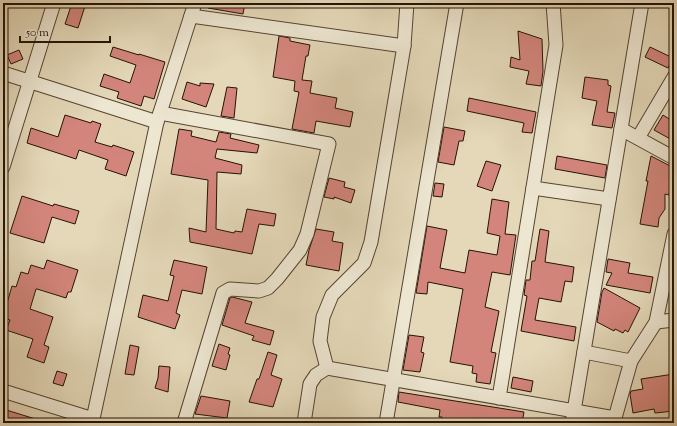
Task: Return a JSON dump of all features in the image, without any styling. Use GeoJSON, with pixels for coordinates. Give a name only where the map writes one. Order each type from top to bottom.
{"type":"FeatureCollection","features":[{"type":"Feature","properties":{"kind":"street"},"geometry":{"type":"LineString","coordinates":[[3,167],[54,3]]}},
{"type":"Feature","properties":{"kind":"street"},"geometry":{"type":"LineString","coordinates":[[3,391],[94,421],[159,118],[195,3]]}},
{"type":"Feature","properties":{"kind":"street"},"geometry":{"type":"LineString","coordinates":[[327,368],[320,341],[323,317],[332,295],[364,263],[371,242],[404,46],[407,3]]}},
{"type":"Feature","properties":{"kind":"street"},"geometry":{"type":"LineString","coordinates":[[386,423],[457,3]]}},
{"type":"Feature","properties":{"kind":"street"},"geometry":{"type":"LineString","coordinates":[[499,398],[556,44],[554,3]]}},
{"type":"Feature","properties":{"kind":"street"},"geometry":{"type":"LineString","coordinates":[[573,417],[642,3]]}},
{"type":"Feature","properties":{"kind":"street"},"geometry":{"type":"LineString","coordinates":[[191,16],[404,46]]}},
{"type":"Feature","properties":{"kind":"street"},"geometry":{"type":"LineString","coordinates":[[3,73],[159,118],[329,144],[307,234],[300,250],[268,288],[259,291],[230,289],[223,293],[184,423]]}},
{"type":"Feature","properties":{"kind":"street"},"geometry":{"type":"LineString","coordinates":[[638,138],[674,77]]}},
{"type":"Feature","properties":{"kind":"street"},"geometry":{"type":"LineString","coordinates":[[621,129],[674,158]]}},
{"type":"Feature","properties":{"kind":"street"},"geometry":{"type":"LineString","coordinates":[[533,188],[609,199]]}},
{"type":"Feature","properties":{"kind":"street"},"geometry":{"type":"LineString","coordinates":[[304,423],[310,384],[316,375],[327,368],[499,398],[573,417],[615,420],[632,362],[656,322],[674,234]]}},
{"type":"Feature","properties":{"kind":"street"},"geometry":{"type":"LineString","coordinates":[[656,322],[674,320]]}},
{"type":"Feature","properties":{"kind":"street"},"geometry":{"type":"LineString","coordinates":[[584,352],[632,362]]}},
{"type":"Feature","properties":{"kind":"building"},"geometry":{"type":"Polygon","coordinates":[[[72,3],[86,3],[78,28],[65,24],[72,3]]]}},
{"type":"Feature","properties":{"kind":"building"},"geometry":{"type":"Polygon","coordinates":[[[208,3],[245,3],[243,14],[208,8],[208,3]]]}},
{"type":"Feature","properties":{"kind":"building"},"geometry":{"type":"Polygon","coordinates":[[[518,31],[542,39],[543,71],[541,86],[526,84],[529,71],[510,67],[511,57],[520,60],[518,31]]]}},
{"type":"Feature","properties":{"kind":"building"},"geometry":{"type":"Polygon","coordinates":[[[279,36],[290,38],[290,41],[310,45],[308,56],[306,56],[302,80],[312,81],[310,93],[337,98],[335,108],[353,112],[350,127],[316,121],[314,133],[292,129],[299,92],[294,91],[295,81],[273,77],[279,36]]]}},
{"type":"Feature","properties":{"kind":"building"},"geometry":{"type":"Polygon","coordinates":[[[113,47],[165,62],[154,99],[144,96],[141,106],[117,98],[119,92],[100,86],[104,74],[130,83],[136,65],[110,56],[113,47]]]}},
{"type":"Feature","properties":{"kind":"building"},"geometry":{"type":"Polygon","coordinates":[[[650,47],[673,58],[668,68],[645,57],[650,47]]]}},
{"type":"Feature","properties":{"kind":"building"},"geometry":{"type":"Polygon","coordinates":[[[19,50],[23,59],[11,64],[7,55],[19,50]]]}},
{"type":"Feature","properties":{"kind":"building"},"geometry":{"type":"Polygon","coordinates":[[[585,77],[608,80],[608,85],[611,86],[607,112],[615,113],[612,128],[592,125],[597,101],[582,98],[585,77]]]}},
{"type":"Feature","properties":{"kind":"building"},"geometry":{"type":"Polygon","coordinates":[[[187,82],[200,86],[200,83],[214,84],[206,107],[182,99],[187,82]]]}},
{"type":"Feature","properties":{"kind":"building"},"geometry":{"type":"Polygon","coordinates":[[[227,87],[237,88],[234,118],[221,116],[227,87]]]}},
{"type":"Feature","properties":{"kind":"building"},"geometry":{"type":"Polygon","coordinates":[[[469,98],[536,112],[532,133],[522,132],[524,123],[467,111],[469,98]]]}},
{"type":"Feature","properties":{"kind":"building"},"geometry":{"type":"Polygon","coordinates":[[[65,115],[91,123],[92,121],[101,124],[95,142],[112,147],[113,145],[134,152],[126,176],[105,169],[108,160],[79,150],[76,159],[27,143],[31,128],[58,137],[65,115]]]}},
{"type":"Feature","properties":{"kind":"building"},"geometry":{"type":"Polygon","coordinates":[[[663,115],[674,122],[674,141],[654,130],[663,115]]]}},
{"type":"Feature","properties":{"kind":"building"},"geometry":{"type":"Polygon","coordinates":[[[444,127],[465,131],[463,141],[459,141],[454,165],[438,162],[444,127]]]}},
{"type":"Feature","properties":{"kind":"building"},"geometry":{"type":"Polygon","coordinates":[[[179,129],[192,131],[191,136],[216,142],[219,132],[231,134],[230,138],[259,145],[257,153],[217,149],[215,158],[242,165],[241,174],[217,172],[216,229],[234,233],[235,231],[242,232],[247,209],[276,214],[274,226],[259,224],[252,254],[190,242],[189,228],[206,232],[208,180],[171,174],[179,129]]]}},
{"type":"Feature","properties":{"kind":"building"},"geometry":{"type":"Polygon","coordinates":[[[557,156],[607,165],[605,178],[555,169],[557,156]]]}},
{"type":"Feature","properties":{"kind":"building"},"geometry":{"type":"Polygon","coordinates":[[[651,156],[674,168],[674,176],[672,175],[669,195],[665,194],[665,209],[659,218],[658,227],[640,224],[651,156]]]}},
{"type":"Feature","properties":{"kind":"building"},"geometry":{"type":"Polygon","coordinates":[[[486,161],[501,165],[492,191],[477,186],[486,161]]]}},
{"type":"Feature","properties":{"kind":"building"},"geometry":{"type":"Polygon","coordinates":[[[329,178],[345,182],[344,187],[355,190],[351,203],[334,197],[334,199],[324,197],[329,178]]]}},
{"type":"Feature","properties":{"kind":"building"},"geometry":{"type":"Polygon","coordinates":[[[435,183],[444,184],[442,197],[433,196],[435,183]]]}},
{"type":"Feature","properties":{"kind":"building"},"geometry":{"type":"Polygon","coordinates":[[[22,196],[53,206],[54,204],[79,211],[75,224],[52,217],[44,243],[10,233],[22,196]]]}},
{"type":"Feature","properties":{"kind":"building"},"geometry":{"type":"Polygon","coordinates":[[[492,199],[509,202],[505,234],[516,235],[510,275],[492,272],[485,307],[499,311],[491,352],[496,353],[490,384],[476,382],[477,374],[472,373],[473,366],[450,362],[463,289],[428,282],[427,294],[416,293],[427,226],[447,230],[440,268],[465,273],[469,250],[497,255],[500,236],[487,233],[492,199]]]}},
{"type":"Feature","properties":{"kind":"building"},"geometry":{"type":"Polygon","coordinates":[[[316,229],[334,232],[332,241],[343,243],[339,271],[306,265],[316,229]]]}},
{"type":"Feature","properties":{"kind":"building"},"geometry":{"type":"Polygon","coordinates":[[[540,229],[549,231],[545,262],[574,267],[572,282],[565,281],[561,302],[539,298],[535,320],[576,327],[574,341],[521,331],[527,296],[524,295],[526,280],[530,280],[532,261],[535,261],[540,229]]]}},
{"type":"Feature","properties":{"kind":"building"},"geometry":{"type":"Polygon","coordinates":[[[608,259],[630,263],[628,273],[653,277],[650,293],[606,285],[612,273],[606,272],[608,259]]]}},
{"type":"Feature","properties":{"kind":"building"},"geometry":{"type":"Polygon","coordinates":[[[47,260],[78,270],[71,292],[68,292],[66,298],[36,289],[30,309],[53,317],[44,345],[49,347],[44,363],[27,357],[33,339],[6,330],[10,320],[3,318],[3,302],[7,303],[12,286],[16,287],[21,272],[28,274],[31,265],[44,269],[47,260]]]}},
{"type":"Feature","properties":{"kind":"building"},"geometry":{"type":"Polygon","coordinates":[[[174,260],[207,267],[202,294],[182,290],[176,313],[180,315],[175,329],[138,317],[143,295],[168,301],[174,276],[170,275],[174,260]]]}},
{"type":"Feature","properties":{"kind":"building"},"geometry":{"type":"Polygon","coordinates":[[[604,288],[640,308],[628,332],[625,330],[623,333],[615,329],[614,331],[597,322],[604,288]]]}},
{"type":"Feature","properties":{"kind":"building"},"geometry":{"type":"Polygon","coordinates":[[[232,297],[252,302],[245,323],[274,331],[270,345],[252,340],[254,336],[222,325],[230,298],[232,297]]]}},
{"type":"Feature","properties":{"kind":"building"},"geometry":{"type":"Polygon","coordinates":[[[409,335],[424,337],[421,352],[424,353],[420,372],[403,370],[409,335]]]}},
{"type":"Feature","properties":{"kind":"building"},"geometry":{"type":"Polygon","coordinates":[[[219,344],[230,348],[228,354],[230,355],[226,370],[212,366],[219,344]]]}},
{"type":"Feature","properties":{"kind":"building"},"geometry":{"type":"Polygon","coordinates":[[[130,345],[139,347],[134,375],[125,374],[130,345]]]}},
{"type":"Feature","properties":{"kind":"building"},"geometry":{"type":"Polygon","coordinates":[[[268,352],[277,355],[271,375],[282,379],[273,407],[249,402],[268,352]]]}},
{"type":"Feature","properties":{"kind":"building"},"geometry":{"type":"Polygon","coordinates":[[[159,366],[170,367],[168,392],[155,388],[159,366]]]}},
{"type":"Feature","properties":{"kind":"building"},"geometry":{"type":"Polygon","coordinates":[[[57,371],[67,374],[63,386],[53,383],[57,371]]]}},
{"type":"Feature","properties":{"kind":"building"},"geometry":{"type":"Polygon","coordinates":[[[674,374],[674,411],[655,413],[654,409],[633,413],[630,394],[631,391],[643,389],[641,379],[674,374]]]}},
{"type":"Feature","properties":{"kind":"building"},"geometry":{"type":"Polygon","coordinates":[[[513,377],[533,381],[531,392],[511,388],[513,377]]]}},
{"type":"Feature","properties":{"kind":"building"},"geometry":{"type":"Polygon","coordinates":[[[399,392],[524,412],[522,423],[492,419],[491,423],[441,423],[442,417],[439,417],[440,410],[398,402],[399,392]]]}},
{"type":"Feature","properties":{"kind":"building"},"geometry":{"type":"Polygon","coordinates":[[[201,396],[230,401],[227,418],[195,414],[201,396]]]}},
{"type":"Feature","properties":{"kind":"building"},"geometry":{"type":"Polygon","coordinates":[[[3,409],[42,421],[42,423],[3,423],[3,409]]]}}]}
